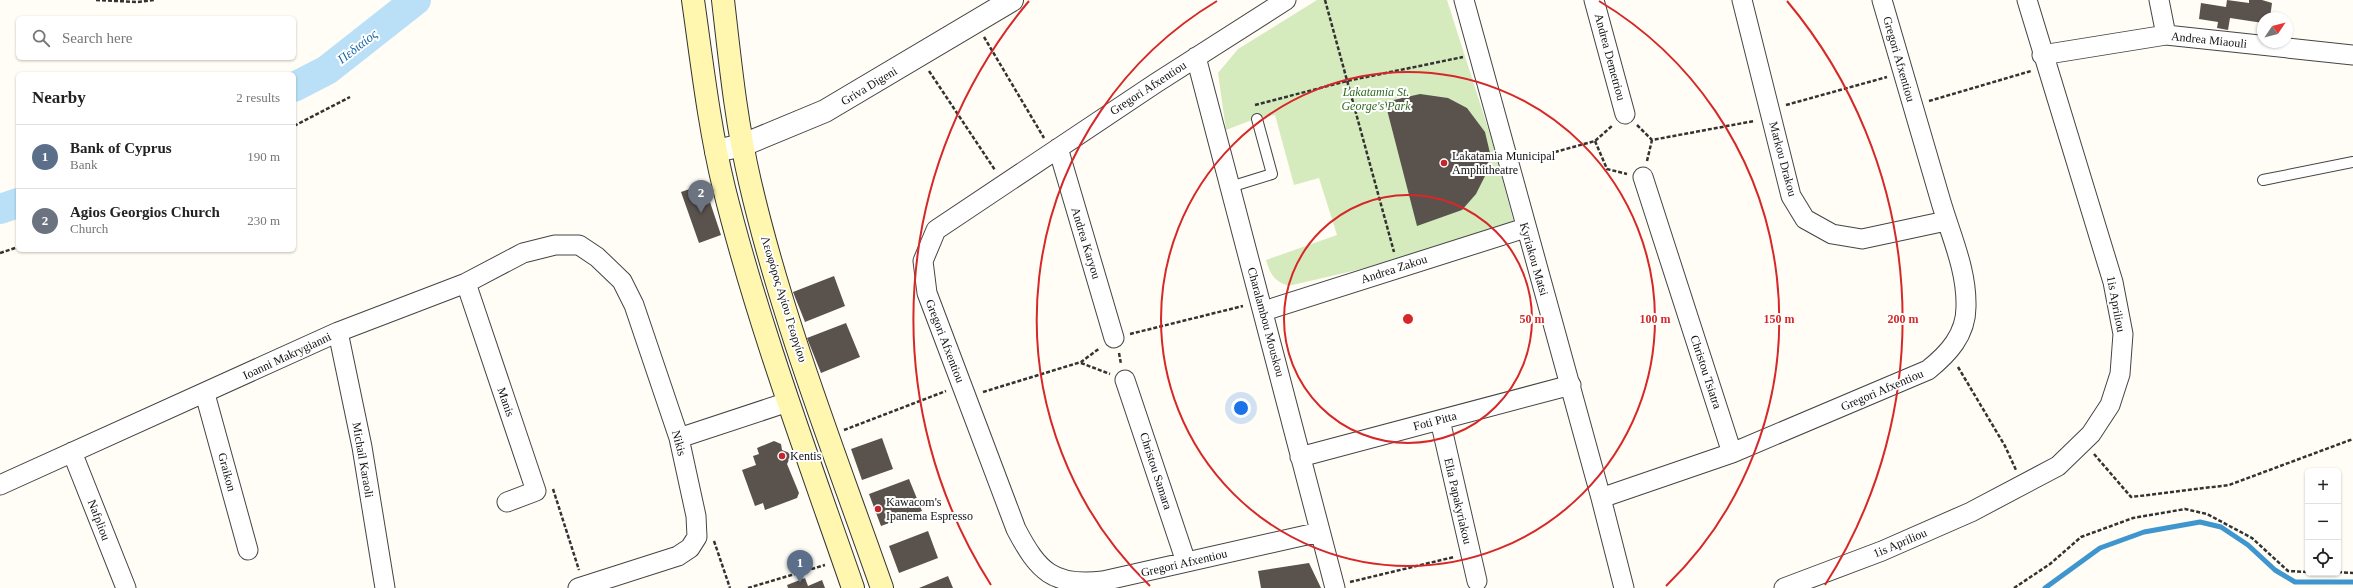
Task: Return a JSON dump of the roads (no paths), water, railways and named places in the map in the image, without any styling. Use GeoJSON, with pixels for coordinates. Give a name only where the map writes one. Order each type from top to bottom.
{"type":"FeatureCollection","features":[{"type":"Feature","properties":{"kind":"main road"},"geometry":{"type":"LineString","coordinates":[[693,0],[716,151],[746,271],[788,402],[853,588]]}},
{"type":"Feature","properties":{"kind":"main road","name":"Λεωφόρος Αγίου Γεωργίου"},"geometry":{"type":"LineString","coordinates":[[723,0],[733,96],[750,181],[785,307],[882,588]]}},
{"type":"Feature","properties":{"kind":"street","name":"Griva Digeni"},"geometry":{"type":"LineString","coordinates":[[716,151],[743,145],[825,111],[1012,0]]}},
{"type":"Feature","properties":{"kind":"street","name":"Gregori Afxentiou"},"geometry":{"type":"LineString","coordinates":[[1286,0],[1196,57],[936,230],[923,261],[927,294],[1016,529],[1028,551],[1042,568],[1057,578],[1082,583],[1186,562],[1320,532]]}},
{"type":"Feature","properties":{"kind":"street","name":"Kyriakou Matsi"},"geometry":{"type":"LineString","coordinates":[[1464,0],[1525,228],[1602,498],[1624,588]]}},
{"type":"Feature","properties":{"kind":"street","name":"Andrea Demetriou"},"geometry":{"type":"LineString","coordinates":[[1594,0],[1625,114]]}},
{"type":"Feature","properties":{"kind":"street","name":"Markou Drakou"},"geometry":{"type":"LineString","coordinates":[[1742,0],[1791,196],[1805,219],[1832,234],[1862,239],[1946,221]]}},
{"type":"Feature","properties":{"kind":"street","name":"Gregori Afxentiou"},"geometry":{"type":"LineString","coordinates":[[1602,498],[1732,453],[1928,370],[1949,353],[1960,334],[1966,308],[1962,266],[1946,221],[1882,0]]}},
{"type":"Feature","properties":{"kind":"street","name":"1is Apriliou"},"geometry":{"type":"LineString","coordinates":[[1784,588],[1971,512],[2058,466],[2091,434],[2110,405],[2120,374],[2123,334],[2113,282],[2044,61],[2027,0]]}},
{"type":"Feature","properties":{"kind":"street"},"geometry":{"type":"LineString","coordinates":[[2159,0],[2166,35]]}},
{"type":"Feature","properties":{"kind":"street","name":"Andrea Miaouli"},"geometry":{"type":"LineString","coordinates":[[2044,61],[2166,35],[2353,55]]}},
{"type":"Feature","properties":{"kind":"street","name":"Charalambou Mouskou"},"geometry":{"type":"LineString","coordinates":[[1196,57],[1335,587]]}},
{"type":"Feature","properties":{"kind":"street","name":"Andrea Karyou"},"geometry":{"type":"LineString","coordinates":[[1055,150],[1114,338]]}},
{"type":"Feature","properties":{"kind":"street","name":"Christou Tsiatra"},"geometry":{"type":"LineString","coordinates":[[1643,177],[1732,453]]}},
{"type":"Feature","properties":{"kind":"street","name":"Andrea Zakou"},"geometry":{"type":"LineString","coordinates":[[1262,306],[1398,268],[1525,228]]}},
{"type":"Feature","properties":{"kind":"street","name":"Ioanni Makrygianni"},"geometry":{"type":"LineString","coordinates":[[0,485],[205,394],[338,332],[466,283],[523,253],[556,245],[579,245]]}},
{"type":"Feature","properties":{"kind":"street","name":"Nikis"},"geometry":{"type":"LineString","coordinates":[[579,245],[597,257],[622,282],[634,305],[679,438],[696,516],[697,538],[690,548],[678,556],[581,587]]}},
{"type":"Feature","properties":{"kind":"street","name":"Manis"},"geometry":{"type":"LineString","coordinates":[[466,283],[536,491],[507,502]]}},
{"type":"Feature","properties":{"kind":"street","name":"Michail Karaoli"},"geometry":{"type":"LineString","coordinates":[[338,332],[362,447],[385,588]]}},
{"type":"Feature","properties":{"kind":"street","name":"Christou Samara"},"geometry":{"type":"LineString","coordinates":[[1125,380],[1186,562]]}},
{"type":"Feature","properties":{"kind":"street","name":"Foti Pitta"},"geometry":{"type":"LineString","coordinates":[[1300,457],[1571,385]]}},
{"type":"Feature","properties":{"kind":"street","name":"Graikon"},"geometry":{"type":"LineString","coordinates":[[205,394],[248,550]]}},
{"type":"Feature","properties":{"kind":"street"},"geometry":{"type":"LineString","coordinates":[[679,438],[788,402]]}},
{"type":"Feature","properties":{"kind":"street","name":"Elia Papakyriakou"},"geometry":{"type":"LineString","coordinates":[[1440,420],[1477,581]]}},
{"type":"Feature","properties":{"kind":"street","name":"Nafpliou"},"geometry":{"type":"LineString","coordinates":[[72,452],[126,588]]}},
{"type":"Feature","properties":{"kind":"lane"},"geometry":{"type":"LineString","coordinates":[[1230,187],[1272,174],[1257,119]]}},
{"type":"Feature","properties":{"kind":"lane"},"geometry":{"type":"LineString","coordinates":[[2263,180],[2353,162]]}},
{"type":"Feature","properties":{"kind":"waterway","name":"Πεδιαίος"},"geometry":{"type":"LineString","coordinates":[[296,86],[327,70],[416,0]]}},
{"type":"Feature","properties":{"kind":"waterway","name":"Πεδιαίος"},"geometry":{"type":"LineString","coordinates":[[0,209],[16,204]]}},
{"type":"Feature","properties":{"kind":"waterway"},"geometry":{"type":"LineString","coordinates":[[2045,588],[2100,548],[2144,532],[2200,522],[2221,527],[2248,545],[2275,570],[2295,582],[2353,582]]}},
{"type":"Feature","properties":{"kind":"place","name":"Lakatamia Municipal Amphitheatre"},"geometry":{"type":"Point","coordinates":[1444,163]}},
{"type":"Feature","properties":{"kind":"place","name":"Agios Georgios Church"},"geometry":{"type":"Point","coordinates":[701,213]}},
{"type":"Feature","properties":{"kind":"place","name":"Kentis"},"geometry":{"type":"Point","coordinates":[782,456]}},
{"type":"Feature","properties":{"kind":"place","name":"Kawacom's Ipanema Espresso"},"geometry":{"type":"Point","coordinates":[878,509]}},
{"type":"Feature","properties":{"kind":"place","name":"Bank of Cyprus"},"geometry":{"type":"Point","coordinates":[800,583]}},
{"type":"Feature","properties":{"kind":"park label","name":"Lakatamia St. George's Park"},"geometry":{"type":"Point","coordinates":[1376,99]}}]}
